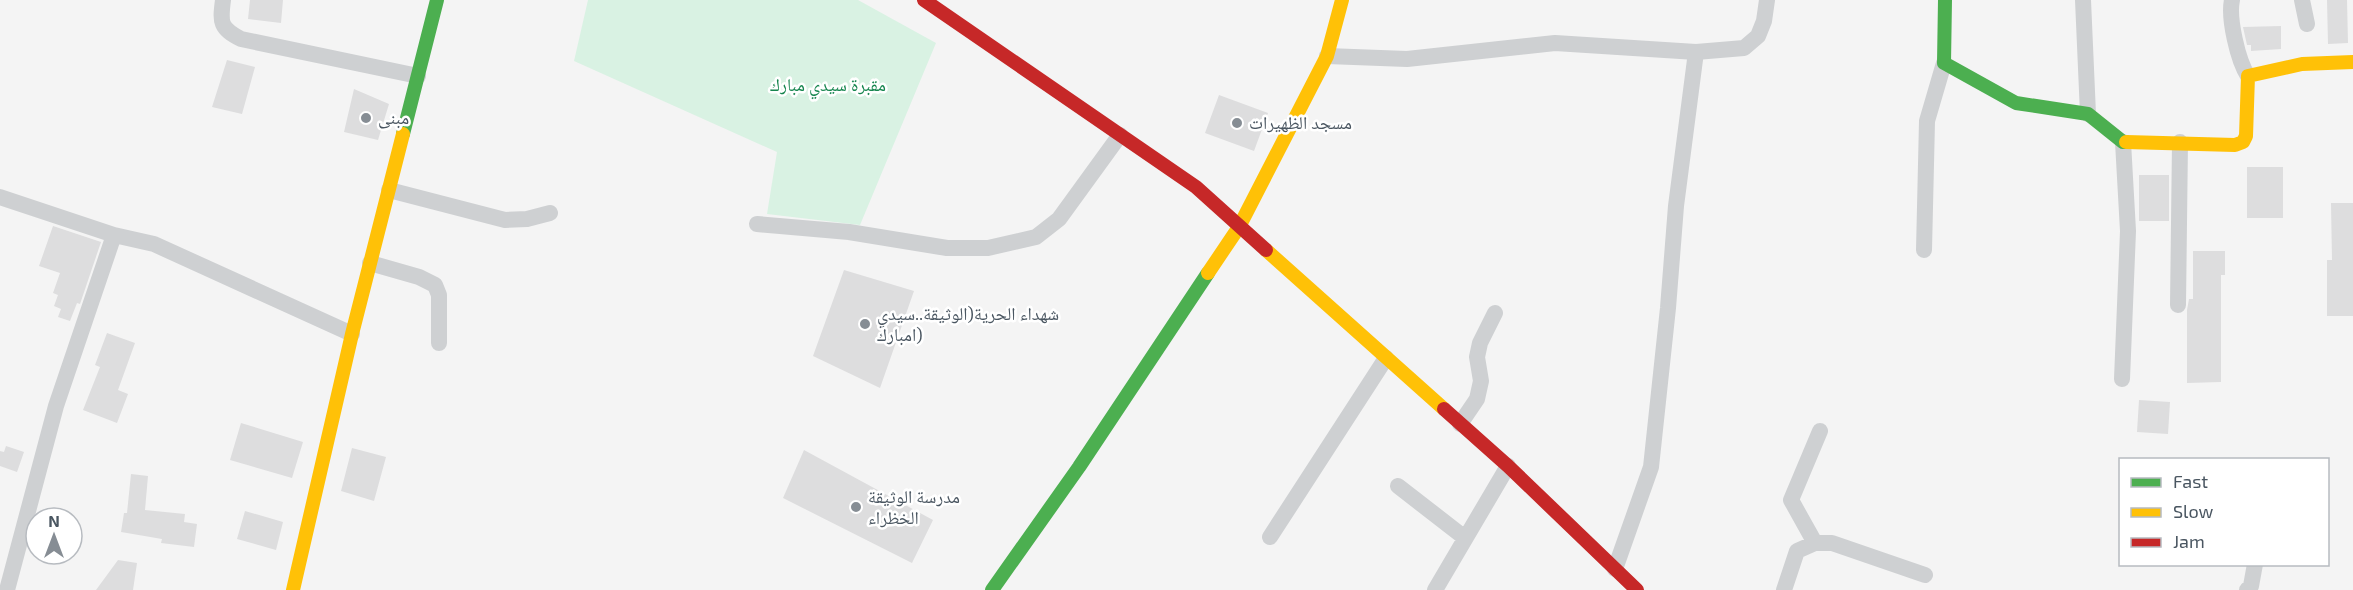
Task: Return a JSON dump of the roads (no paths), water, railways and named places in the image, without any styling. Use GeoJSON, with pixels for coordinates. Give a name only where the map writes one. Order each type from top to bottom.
{"type":"FeatureCollection","features":[{"type":"Feature","properties":{"kind":"street"},"geometry":{"type":"LineString","coordinates":[[223,0],[222,22],[227,32],[241,39],[418,76]]}},
{"type":"Feature","properties":{"kind":"street"},"geometry":{"type":"LineString","coordinates":[[294,590],[352,334],[437,0]]}},
{"type":"Feature","properties":{"kind":"street"},"geometry":{"type":"LineString","coordinates":[[925,0],[1196,187],[1508,466],[1637,590]]}},
{"type":"Feature","properties":{"kind":"street"},"geometry":{"type":"LineString","coordinates":[[992,590],[1079,467],[1239,227],[1327,56],[1342,0]]}},
{"type":"Feature","properties":{"kind":"street"},"geometry":{"type":"LineString","coordinates":[[1327,56],[1407,59],[1555,43],[1696,52],[1744,48],[1758,36],[1764,21],[1767,0]]}},
{"type":"Feature","properties":{"kind":"street"},"geometry":{"type":"LineString","coordinates":[[1924,250],[1927,121],[1944,63],[1945,0]]}},
{"type":"Feature","properties":{"kind":"street"},"geometry":{"type":"LineString","coordinates":[[2083,0],[2088,114]]}},
{"type":"Feature","properties":{"kind":"street"},"geometry":{"type":"LineString","coordinates":[[1944,63],[2016,103],[2088,114],[2123,142],[2180,142],[2235,146],[2243,142],[2246,136],[2248,76],[2243,68],[2236,43],[2232,0]]}},
{"type":"Feature","properties":{"kind":"street"},"geometry":{"type":"LineString","coordinates":[[2302,0],[2307,24]]}},
{"type":"Feature","properties":{"kind":"street"},"geometry":{"type":"LineString","coordinates":[[1615,569],[1651,467],[1676,206],[1696,52]]}},
{"type":"Feature","properties":{"kind":"street"},"geometry":{"type":"LineString","coordinates":[[2248,76],[2302,64],[2353,62]]}},
{"type":"Feature","properties":{"kind":"street"},"geometry":{"type":"LineString","coordinates":[[757,224],[849,232],[948,248],[988,248],[1036,237],[1059,219],[1120,135]]}},
{"type":"Feature","properties":{"kind":"street"},"geometry":{"type":"LineString","coordinates":[[2122,379],[2128,231],[2123,142]]}},
{"type":"Feature","properties":{"kind":"street"},"geometry":{"type":"LineString","coordinates":[[2178,305],[2180,142]]}},
{"type":"Feature","properties":{"kind":"street"},"geometry":{"type":"LineString","coordinates":[[389,190],[505,220],[527,219],[550,213]]}},
{"type":"Feature","properties":{"kind":"street"},"geometry":{"type":"LineString","coordinates":[[0,197],[114,235],[154,244],[352,334]]}},
{"type":"Feature","properties":{"kind":"street"},"geometry":{"type":"LineString","coordinates":[[6,590],[56,406],[114,235]]}},
{"type":"Feature","properties":{"kind":"street"},"geometry":{"type":"LineString","coordinates":[[370,262],[419,277],[435,285],[439,295],[439,343]]}},
{"type":"Feature","properties":{"kind":"street"},"geometry":{"type":"LineString","coordinates":[[1460,424],[1477,399],[1481,381],[1477,357],[1480,343],[1496,314]]}},
{"type":"Feature","properties":{"kind":"street"},"geometry":{"type":"LineString","coordinates":[[1270,537],[1386,357]]}},
{"type":"Feature","properties":{"kind":"street"},"geometry":{"type":"LineString","coordinates":[[1815,543],[1791,500],[1820,431]]}},
{"type":"Feature","properties":{"kind":"street"},"geometry":{"type":"LineString","coordinates":[[1435,590],[1508,466]]}},
{"type":"Feature","properties":{"kind":"street"},"geometry":{"type":"LineString","coordinates":[[1398,486],[1465,538]]}},
{"type":"Feature","properties":{"kind":"street"},"geometry":{"type":"LineString","coordinates":[[1784,590],[1797,551],[1815,543],[1832,543],[1925,575]]}},
{"type":"Feature","properties":{"kind":"street"},"geometry":{"type":"LineString","coordinates":[[2247,590],[2251,586],[2255,566]]}},
{"type":"Feature","properties":{"kind":"place","name":"مبنى"},"geometry":{"type":"Point","coordinates":[366,118]}},
{"type":"Feature","properties":{"kind":"place","name":"مسجد الظهيرات"},"geometry":{"type":"Point","coordinates":[1237,123]}},
{"type":"Feature","properties":{"kind":"place","name":"شهداء الحرية(الوثيقة..سيدي امبارك)"},"geometry":{"type":"Point","coordinates":[865,324]}},
{"type":"Feature","properties":{"kind":"place","name":"مدرسة الوثيقة الخظراء"},"geometry":{"type":"Point","coordinates":[856,507]}},
{"type":"Feature","properties":{"kind":"park label","name":"مقبرة سيدي مبارك"},"geometry":{"type":"Point","coordinates":[828,85]}}]}
